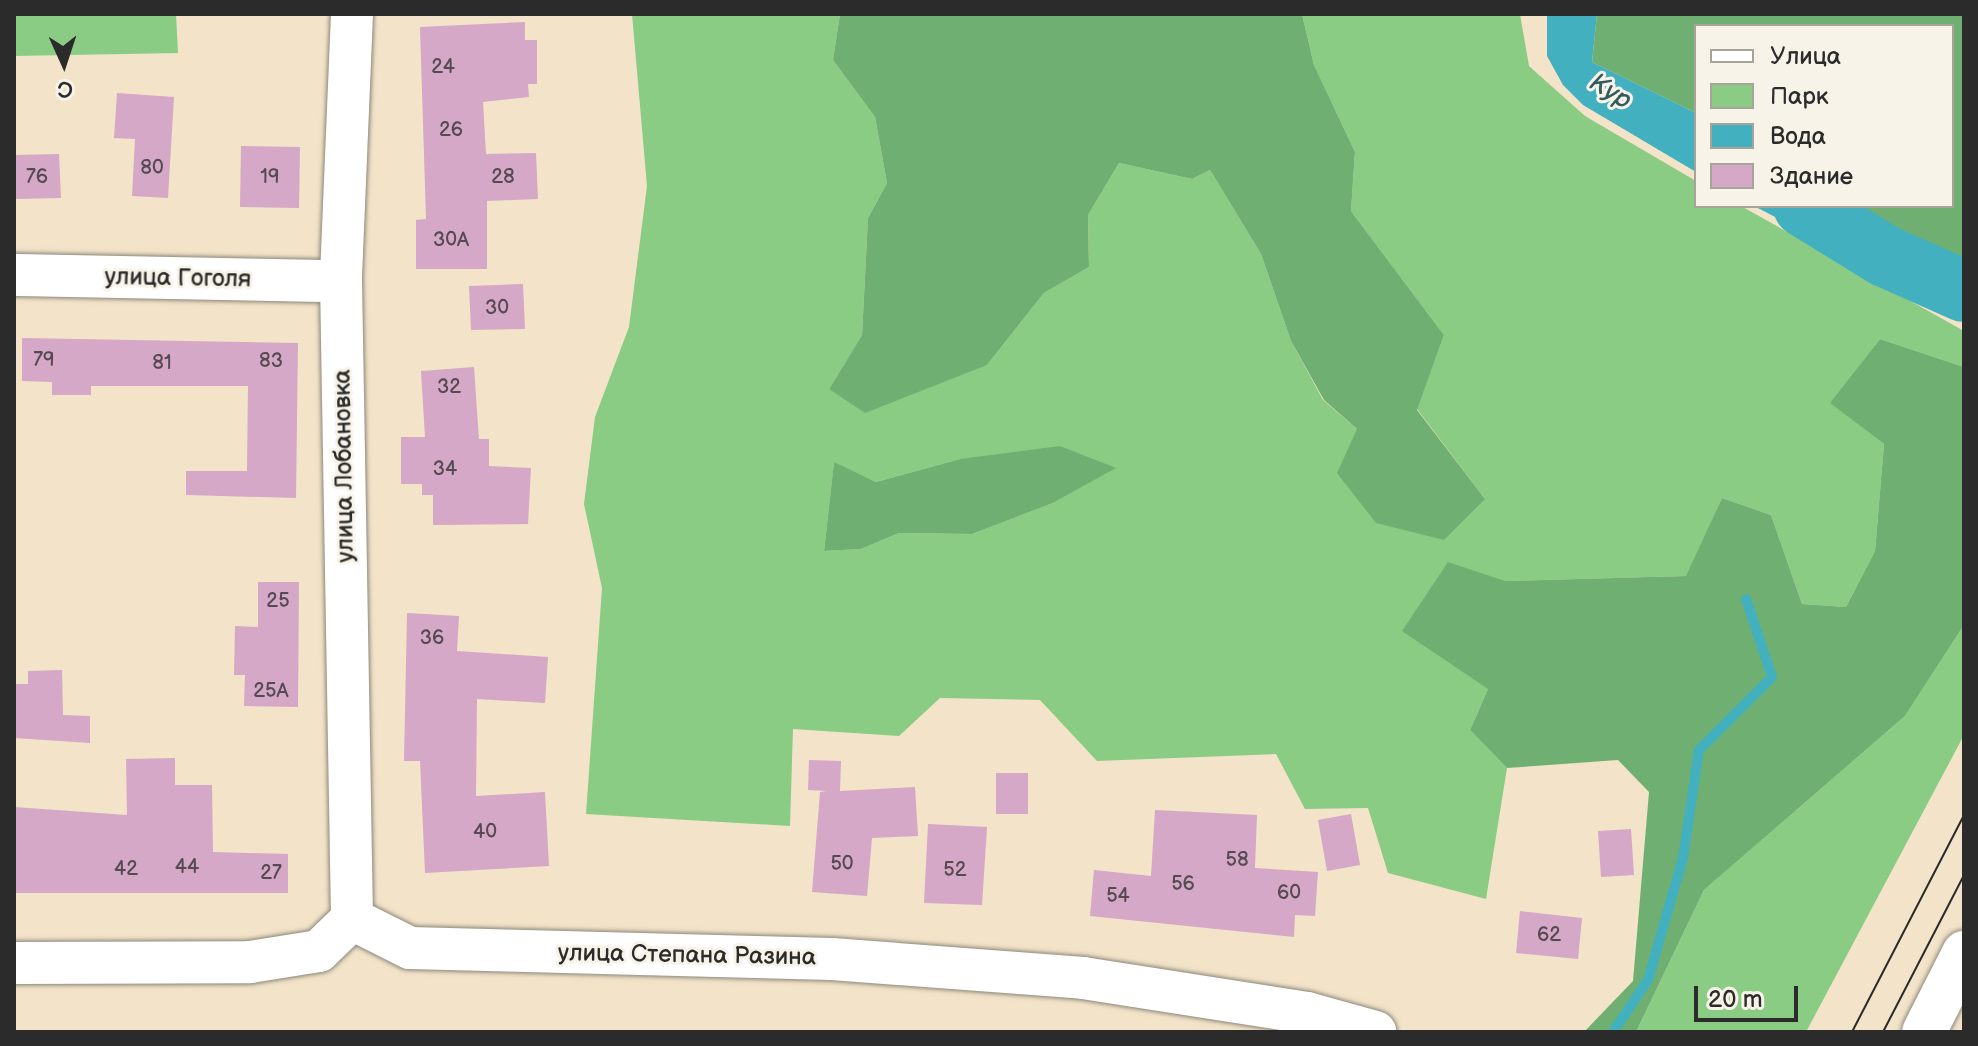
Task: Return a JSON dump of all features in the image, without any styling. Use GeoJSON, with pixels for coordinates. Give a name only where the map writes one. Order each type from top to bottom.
{"type":"FeatureCollection","features":[{"type":"Feature","properties":{"kind":"main road"},"geometry":{"type":"LineString","coordinates":[[1924,1032],[1964,953]]}},
{"type":"Feature","properties":{"kind":"street","name":"улица Лобановка"},"geometry":{"type":"LineString","coordinates":[[352,14],[341,281],[352,919]]}},
{"type":"Feature","properties":{"kind":"street","name":"улица Гоголя"},"geometry":{"type":"LineString","coordinates":[[14,275],[341,281]]}},
{"type":"Feature","properties":{"kind":"street"},"geometry":{"type":"LineString","coordinates":[[14,963],[250,962],[319,951],[352,919]]}},
{"type":"Feature","properties":{"kind":"street","name":"улица Степана Разина"},"geometry":{"type":"LineString","coordinates":[[352,919],[410,948],[832,959],[1083,978],[1307,1013],[1375,1032]]}},
{"type":"Feature","properties":{"kind":"green space"},"geometry":{"type":"Polygon","coordinates":[[[14,14],[176,14],[178,53],[14,56],[14,14]]]}},
{"type":"Feature","properties":{"kind":"green space"},"geometry":{"type":"Polygon","coordinates":[[[632,14],[840,14],[833,60],[875,117],[887,183],[868,218],[862,335],[829,389],[987,365],[1044,293],[1089,267],[1088,215],[1119,163],[1192,179],[1210,170],[1261,254],[1291,341],[1323,400],[1357,429],[1485,499],[1417,409],[1444,335],[1351,211],[1355,152],[1314,65],[1302,14],[1520,14],[1529,66],[1585,116],[1694,180],[1694,208],[1745,208],[1964,331],[1964,367],[1880,339],[1831,403],[1884,444],[1875,551],[1846,607],[1802,604],[1771,515],[1722,498],[1687,576],[1505,581],[1488,689],[1470,730],[1507,768],[1486,899],[1388,873],[1368,808],[1305,809],[1276,754],[1097,761],[1040,700],[940,698],[899,736],[793,729],[790,826],[586,814],[602,588],[584,504],[595,417],[629,327],[647,186],[632,14]],[[960,459],[876,482],[834,463],[824,551],[861,549],[899,533],[972,534],[1053,503],[1115,468],[960,459]]]}},
{"type":"Feature","properties":{"kind":"green space"},"geometry":{"type":"Polygon","coordinates":[[[840,14],[1302,14],[1314,65],[1355,152],[1351,211],[1444,335],[1417,410],[1485,499],[1444,540],[1376,523],[1337,473],[1357,429],[1324,400],[1291,341],[1261,254],[1210,170],[1192,179],[1119,163],[1088,215],[1089,267],[1044,293],[987,365],[865,413],[829,389],[862,335],[868,218],[887,183],[875,117],[833,60],[840,14]]]}},
{"type":"Feature","properties":{"kind":"green space"},"geometry":{"type":"Polygon","coordinates":[[[1597,14],[1964,14],[1964,266],[1859,208],[1954,208],[1954,24],[1694,24],[1694,112],[1592,62],[1597,14]]]}},
{"type":"Feature","properties":{"kind":"green space"},"geometry":{"type":"Polygon","coordinates":[[[1880,339],[1964,367],[1964,625],[1905,716],[1704,890],[1636,1032],[1584,1032],[1633,981],[1649,792],[1618,760],[1507,768],[1470,730],[1488,689],[1402,631],[1448,562],[1505,581],[1686,576],[1722,498],[1771,515],[1802,604],[1846,607],[1875,551],[1884,444],[1830,403],[1880,339]]]}},
{"type":"Feature","properties":{"kind":"green space"},"geometry":{"type":"Polygon","coordinates":[[[1060,446],[1116,468],[1053,503],[972,534],[899,533],[861,549],[824,551],[834,462],[876,482],[960,459],[1060,446]]]}},
{"type":"Feature","properties":{"kind":"green space"},"geometry":{"type":"Polygon","coordinates":[[[1964,625],[1964,735],[1806,1032],[1636,1032],[1704,890],[1905,716],[1964,625]]]}},
{"type":"Feature","properties":{"kind":"water"},"geometry":{"type":"Polygon","coordinates":[[[1547,14],[1597,14],[1592,62],[1694,112],[1694,171],[1583,105],[1563,85],[1547,56],[1547,14]]]}},
{"type":"Feature","properties":{"kind":"water"},"geometry":{"type":"Polygon","coordinates":[[[1758,208],[1859,208],[1964,267],[1936,300],[1758,208]]]}},
{"type":"Feature","properties":{"kind":"building"},"geometry":{"type":"Polygon","coordinates":[[[525,22],[525,40],[537,40],[537,84],[528,84],[529,97],[483,102],[486,154],[536,153],[538,199],[487,201],[487,269],[416,269],[416,220],[426,219],[420,27],[525,22]]]}},
{"type":"Feature","properties":{"kind":"building"},"geometry":{"type":"Polygon","coordinates":[[[117,93],[174,97],[168,198],[132,196],[135,139],[114,138],[117,93]]]}},
{"type":"Feature","properties":{"kind":"building"},"geometry":{"type":"Polygon","coordinates":[[[241,146],[300,147],[299,208],[240,207],[241,146]]]}},
{"type":"Feature","properties":{"kind":"building"},"geometry":{"type":"Polygon","coordinates":[[[59,154],[61,198],[14,199],[14,155],[59,154]]]}},
{"type":"Feature","properties":{"kind":"building"},"geometry":{"type":"Polygon","coordinates":[[[523,284],[525,329],[471,330],[469,286],[523,284]]]}},
{"type":"Feature","properties":{"kind":"building"},"geometry":{"type":"Polygon","coordinates":[[[22,338],[298,343],[296,498],[186,495],[186,471],[247,471],[248,386],[91,386],[91,395],[52,395],[52,382],[22,381],[22,338]]]}},
{"type":"Feature","properties":{"kind":"building"},"geometry":{"type":"Polygon","coordinates":[[[474,367],[479,439],[489,439],[489,466],[531,468],[528,524],[433,525],[433,495],[422,495],[422,484],[401,484],[401,437],[425,437],[421,371],[474,367]]]}},
{"type":"Feature","properties":{"kind":"building"},"geometry":{"type":"Polygon","coordinates":[[[258,582],[299,582],[298,707],[244,706],[245,675],[234,675],[235,626],[258,627],[258,582]]]}},
{"type":"Feature","properties":{"kind":"building"},"geometry":{"type":"Polygon","coordinates":[[[407,613],[459,616],[457,651],[548,657],[545,703],[477,699],[476,796],[545,792],[549,866],[425,873],[420,761],[404,761],[407,613]]]}},
{"type":"Feature","properties":{"kind":"building"},"geometry":{"type":"Polygon","coordinates":[[[62,670],[63,715],[90,716],[90,743],[14,738],[14,684],[28,684],[28,671],[62,670]]]}},
{"type":"Feature","properties":{"kind":"building"},"geometry":{"type":"Polygon","coordinates":[[[175,758],[175,785],[212,785],[213,852],[288,854],[288,893],[14,893],[14,807],[127,815],[126,759],[175,758]]]}},
{"type":"Feature","properties":{"kind":"building"},"geometry":{"type":"Polygon","coordinates":[[[809,760],[841,761],[840,791],[915,787],[918,836],[872,838],[867,896],[812,892],[820,792],[827,791],[808,790],[809,760]]]}},
{"type":"Feature","properties":{"kind":"building"},"geometry":{"type":"Polygon","coordinates":[[[996,773],[1028,773],[1028,814],[996,814],[996,773]]]}},
{"type":"Feature","properties":{"kind":"building"},"geometry":{"type":"Polygon","coordinates":[[[1155,810],[1257,815],[1255,868],[1318,872],[1315,916],[1295,915],[1294,937],[1090,916],[1094,870],[1151,876],[1155,810]]]}},
{"type":"Feature","properties":{"kind":"building"},"geometry":{"type":"Polygon","coordinates":[[[1351,814],[1360,865],[1327,871],[1318,820],[1351,814]]]}},
{"type":"Feature","properties":{"kind":"building"},"geometry":{"type":"Polygon","coordinates":[[[928,824],[987,827],[982,905],[924,903],[928,824]]]}},
{"type":"Feature","properties":{"kind":"building"},"geometry":{"type":"Polygon","coordinates":[[[1631,829],[1634,875],[1601,877],[1598,831],[1631,829]]]}},
{"type":"Feature","properties":{"kind":"building"},"geometry":{"type":"Polygon","coordinates":[[[1520,911],[1582,918],[1578,959],[1516,953],[1520,911]]]}},
{"type":"Feature","properties":{"kind":"waterway","name":"Кур"},"geometry":{"type":"LineString","coordinates":[[1807,208],[1885,256],[1964,291]]}},
{"type":"Feature","properties":{"kind":"waterway"},"geometry":{"type":"LineString","coordinates":[[1613,1032],[1648,980],[1683,858],[1699,750],[1772,677],[1746,599]]}},
{"type":"Feature","properties":{"kind":"tram line"},"geometry":{"type":"LineString","coordinates":[[1852,1032],[1964,815]]}},
{"type":"Feature","properties":{"kind":"tram line"},"geometry":{"type":"LineString","coordinates":[[1883,1032],[1964,875]]}}]}
